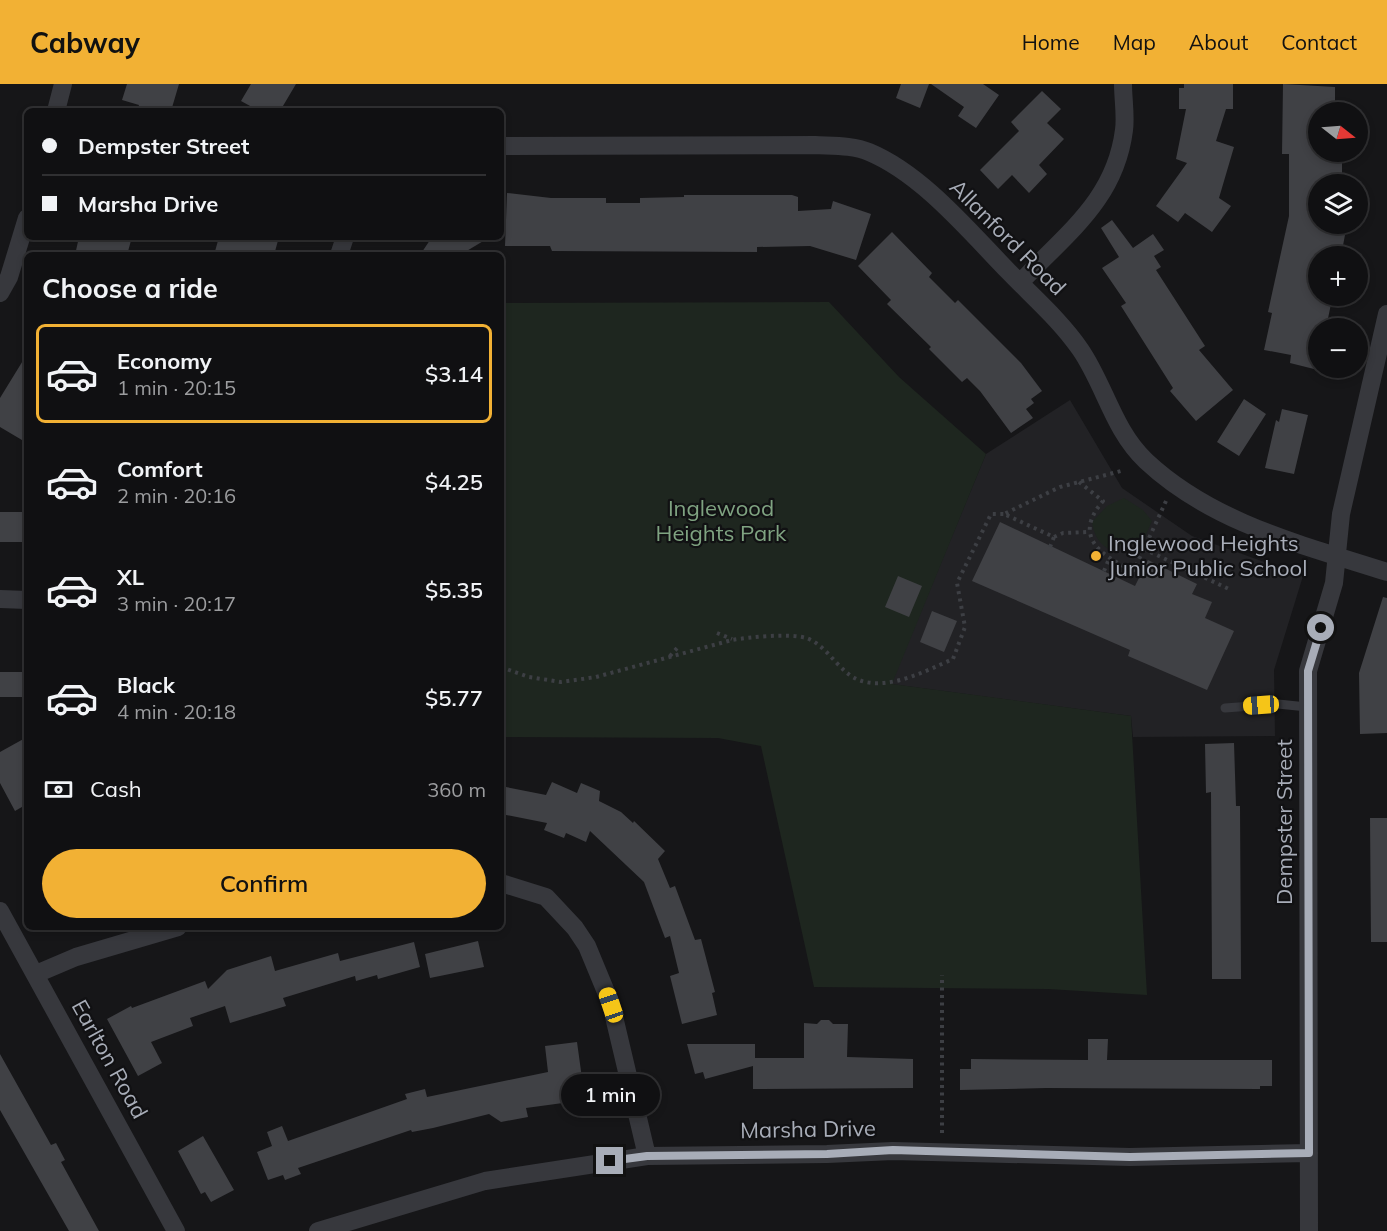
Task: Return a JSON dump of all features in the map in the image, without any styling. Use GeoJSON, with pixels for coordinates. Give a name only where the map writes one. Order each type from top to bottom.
{"type":"FeatureCollection","features":[{"type":"Feature","properties":{"kind":"street"},"geometry":{"type":"LineString","coordinates":[[57,108],[63,84]]}},
{"type":"Feature","properties":{"kind":"street"},"geometry":{"type":"LineString","coordinates":[[1020,283],[1093,209],[1114,172],[1124,129],[1123,84]]}},
{"type":"Feature","properties":{"kind":"street","name":"Allanford Road"},"geometry":{"type":"LineString","coordinates":[[504,146],[815,145],[867,151],[888,161],[943,205],[1052,316],[1081,350],[1134,449],[1176,486],[1241,522],[1387,572]]}},
{"type":"Feature","properties":{"kind":"street"},"geometry":{"type":"LineString","coordinates":[[0,293],[9,277],[24,228]]}},
{"type":"Feature","properties":{"kind":"street","name":"Dempster Street"},"geometry":{"type":"LineString","coordinates":[[1309,1231],[1308,671],[1334,583],[1335,555],[1341,514],[1387,314]]}},
{"type":"Feature","properties":{"kind":"street"},"geometry":{"type":"LineString","coordinates":[[0,599],[24,600]]}},
{"type":"Feature","properties":{"kind":"street"},"geometry":{"type":"LineString","coordinates":[[504,884],[546,897],[575,928],[587,946],[611,1005],[647,1156]]}},
{"type":"Feature","properties":{"kind":"street","name":"Earlton Road"},"geometry":{"type":"LineString","coordinates":[[0,911],[176,1231]]}},
{"type":"Feature","properties":{"kind":"street"},"geometry":{"type":"LineString","coordinates":[[36,974],[75,957],[168,930]]}},
{"type":"Feature","properties":{"kind":"street","name":"Marsha Drive"},"geometry":{"type":"LineString","coordinates":[[318,1231],[485,1181],[647,1156],[827,1154],[893,1150],[1130,1157],[1309,1153]]}},
{"type":"Feature","properties":{"kind":"lane"},"geometry":{"type":"LineString","coordinates":[[1225,708],[1278,704],[1307,707]]}},
{"type":"Feature","properties":{"kind":"path"},"geometry":{"type":"LineString","coordinates":[[1004,514],[1060,487],[1121,471]]}},
{"type":"Feature","properties":{"kind":"path"},"geometry":{"type":"LineString","coordinates":[[1079,482],[1103,501],[1094,512],[1088,532],[1097,547],[1109,559],[1141,575]]}},
{"type":"Feature","properties":{"kind":"path"},"geometry":{"type":"LineString","coordinates":[[1134,571],[1161,508],[1176,486]]}},
{"type":"Feature","properties":{"kind":"path"},"geometry":{"type":"LineString","coordinates":[[504,668],[529,677],[561,682],[596,677],[754,636],[806,638],[820,646],[847,674],[874,683],[903,681],[953,659],[965,627],[957,583],[990,514],[1004,514],[1054,537]]}},
{"type":"Feature","properties":{"kind":"path"},"geometry":{"type":"LineString","coordinates":[[1050,547],[1054,537],[1063,533],[1088,532]]}},
{"type":"Feature","properties":{"kind":"path"},"geometry":{"type":"LineString","coordinates":[[1144,549],[1231,590]]}},
{"type":"Feature","properties":{"kind":"path"},"geometry":{"type":"LineString","coordinates":[[1104,571],[1109,559]]}},
{"type":"Feature","properties":{"kind":"path"},"geometry":{"type":"LineString","coordinates":[[717,633],[732,640]]}},
{"type":"Feature","properties":{"kind":"path"},"geometry":{"type":"LineString","coordinates":[[669,657],[678,647]]}},
{"type":"Feature","properties":{"kind":"path"},"geometry":{"type":"LineString","coordinates":[[942,975],[942,1152]]}},
{"type":"Feature","properties":{"kind":"shaded area","name":"Inglewood Heights Junior Public School"},"geometry":{"type":"Polygon","coordinates":[[[1070,400],[1122,488],[1192,536],[1303,576],[1274,670],[1275,736],[1133,737],[1131,716],[891,684],[986,454],[1070,400]]]}},
{"type":"Feature","properties":{"kind":"green space","name":"Inglewood Heights Park"},"geometry":{"type":"Polygon","coordinates":[[[829,302],[899,377],[986,454],[892,684],[1131,716],[1147,995],[1048,989],[814,987],[761,746],[718,738],[504,737],[504,303],[829,302]]]}},
{"type":"Feature","properties":{"kind":"green space"},"geometry":{"type":"Polygon","coordinates":[[[1124,498],[1143,510],[1152,521],[1144,539],[1116,546],[1111,550],[1098,539],[1092,522],[1107,506],[1124,498]]]}},
{"type":"Feature","properties":{"kind":"building"},"geometry":{"type":"Polygon","coordinates":[[[127,84],[179,84],[172,108],[138,108],[139,105],[122,100],[127,84]]]}},
{"type":"Feature","properties":{"kind":"building"},"geometry":{"type":"Polygon","coordinates":[[[251,84],[296,84],[282,108],[254,108],[241,101],[251,84]]]}},
{"type":"Feature","properties":{"kind":"building"},"geometry":{"type":"Polygon","coordinates":[[[901,84],[929,84],[920,108],[896,98],[901,84]]]}},
{"type":"Feature","properties":{"kind":"building"},"geometry":{"type":"Polygon","coordinates":[[[931,84],[983,84],[999,95],[976,128],[958,116],[964,107],[931,84]]]}},
{"type":"Feature","properties":{"kind":"building"},"geometry":{"type":"Polygon","coordinates":[[[1184,84],[1233,84],[1233,109],[1226,109],[1216,141],[1234,147],[1219,198],[1231,206],[1212,232],[1185,213],[1178,222],[1156,206],[1187,163],[1176,159],[1186,109],[1179,109],[1179,88],[1184,88],[1184,84]]]}},
{"type":"Feature","properties":{"kind":"building"},"geometry":{"type":"Polygon","coordinates":[[[1283,84],[1335,87],[1335,102],[1308,102],[1308,162],[1342,162],[1342,174],[1308,174],[1308,234],[1345,235],[1343,246],[1308,246],[1308,306],[1331,306],[1328,318],[1308,318],[1308,368],[1290,363],[1291,355],[1264,350],[1272,313],[1268,312],[1289,216],[1289,154],[1282,154],[1283,84]]]}},
{"type":"Feature","properties":{"kind":"building"},"geometry":{"type":"Polygon","coordinates":[[[1042,91],[1061,109],[1047,123],[1064,139],[1039,165],[1047,174],[1029,193],[1012,175],[998,189],[980,170],[1019,131],[1011,122],[1042,91]]]}},
{"type":"Feature","properties":{"kind":"building"},"geometry":{"type":"Polygon","coordinates":[[[507,193],[551,198],[606,198],[606,203],[640,203],[640,198],[684,197],[684,195],[792,195],[798,197],[798,211],[831,209],[833,201],[871,214],[856,260],[810,246],[757,247],[757,252],[552,251],[550,246],[505,246],[507,193]]]}},
{"type":"Feature","properties":{"kind":"building"},"geometry":{"type":"Polygon","coordinates":[[[1112,220],[1133,248],[1153,234],[1164,250],[1154,256],[1161,267],[1156,270],[1205,346],[1199,350],[1233,390],[1196,421],[1170,391],[1173,388],[1121,306],[1126,303],[1102,268],[1119,257],[1101,228],[1112,220]]]}},
{"type":"Feature","properties":{"kind":"building"},"geometry":{"type":"Polygon","coordinates":[[[892,232],[932,273],[929,277],[955,303],[958,300],[1021,363],[1042,391],[1031,399],[1034,403],[1026,409],[1033,418],[1011,433],[980,391],[967,378],[962,382],[929,349],[931,347],[887,304],[891,300],[858,266],[892,232]]]}},
{"type":"Feature","properties":{"kind":"building"},"geometry":{"type":"Polygon","coordinates":[[[78,240],[131,240],[128,252],[76,252],[78,240]]]}},
{"type":"Feature","properties":{"kind":"building"},"geometry":{"type":"Polygon","coordinates":[[[218,240],[278,240],[275,252],[215,252],[218,240]]]}},
{"type":"Feature","properties":{"kind":"building"},"geometry":{"type":"Polygon","coordinates":[[[430,240],[485,240],[465,252],[422,252],[430,240]]]}},
{"type":"Feature","properties":{"kind":"building"},"geometry":{"type":"Polygon","coordinates":[[[24,359],[24,441],[0,427],[0,398],[24,359]]]}},
{"type":"Feature","properties":{"kind":"building"},"geometry":{"type":"Polygon","coordinates":[[[1244,399],[1266,414],[1239,456],[1217,442],[1244,399]]]}},
{"type":"Feature","properties":{"kind":"building"},"geometry":{"type":"Polygon","coordinates":[[[1282,409],[1308,415],[1294,474],[1265,468],[1276,420],[1279,422],[1282,409]]]}},
{"type":"Feature","properties":{"kind":"building"},"geometry":{"type":"Polygon","coordinates":[[[0,512],[24,512],[24,542],[0,542],[0,512]]]}},
{"type":"Feature","properties":{"kind":"building"},"geometry":{"type":"Polygon","coordinates":[[[1000,522],[1135,586],[1148,560],[1197,584],[1192,594],[1212,602],[1205,618],[1234,631],[1207,690],[1128,656],[1130,650],[972,581],[1000,522]]]}},
{"type":"Feature","properties":{"kind":"building"},"geometry":{"type":"Polygon","coordinates":[[[898,576],[922,586],[909,617],[885,607],[898,576]]]}},
{"type":"Feature","properties":{"kind":"building"},"geometry":{"type":"Polygon","coordinates":[[[1383,597],[1387,598],[1387,733],[1360,734],[1359,673],[1383,597]]]}},
{"type":"Feature","properties":{"kind":"building"},"geometry":{"type":"Polygon","coordinates":[[[932,611],[957,621],[944,652],[920,642],[932,611]]]}},
{"type":"Feature","properties":{"kind":"building"},"geometry":{"type":"Polygon","coordinates":[[[0,672],[23,672],[23,697],[0,697],[0,672]]]}},
{"type":"Feature","properties":{"kind":"building"},"geometry":{"type":"Polygon","coordinates":[[[24,739],[24,806],[15,811],[0,783],[0,752],[24,739]]]}},
{"type":"Feature","properties":{"kind":"building"},"geometry":{"type":"Polygon","coordinates":[[[1234,743],[1236,806],[1240,806],[1241,979],[1212,979],[1211,792],[1206,793],[1205,744],[1234,743]]]}},
{"type":"Feature","properties":{"kind":"building"},"geometry":{"type":"Polygon","coordinates":[[[552,782],[577,793],[581,783],[600,791],[599,801],[621,812],[633,823],[634,821],[665,851],[658,859],[670,888],[675,886],[695,940],[701,939],[715,992],[712,993],[717,1015],[682,1024],[670,976],[679,973],[670,936],[665,938],[644,882],[590,831],[586,842],[566,833],[564,838],[544,830],[547,823],[504,815],[504,787],[546,795],[552,782]]]}},
{"type":"Feature","properties":{"kind":"building"},"geometry":{"type":"Polygon","coordinates":[[[1370,818],[1387,818],[1387,942],[1371,942],[1370,818]]]}},
{"type":"Feature","properties":{"kind":"building"},"geometry":{"type":"Polygon","coordinates":[[[478,941],[484,967],[430,978],[425,954],[478,941]]]}},
{"type":"Feature","properties":{"kind":"building"},"geometry":{"type":"Polygon","coordinates":[[[414,942],[420,967],[378,979],[377,975],[356,981],[355,976],[283,998],[286,1006],[230,1023],[225,1006],[190,1018],[193,1026],[151,1042],[162,1063],[138,1076],[107,1019],[131,1006],[132,1008],[205,981],[208,989],[227,970],[271,956],[275,971],[338,953],[340,961],[414,942]]]}},
{"type":"Feature","properties":{"kind":"building"},"geometry":{"type":"Polygon","coordinates":[[[821,1020],[829,1020],[833,1024],[848,1024],[847,1057],[913,1059],[913,1088],[753,1089],[753,1066],[705,1079],[703,1072],[695,1074],[687,1044],[755,1044],[755,1058],[804,1058],[804,1023],[817,1024],[821,1020]]]}},
{"type":"Feature","properties":{"kind":"building"},"geometry":{"type":"Polygon","coordinates":[[[1088,1039],[1108,1039],[1107,1060],[1272,1060],[1272,1086],[1260,1086],[1260,1089],[960,1090],[960,1069],[971,1069],[971,1059],[1088,1060],[1088,1039]]]}},
{"type":"Feature","properties":{"kind":"building"},"geometry":{"type":"Polygon","coordinates":[[[577,1042],[585,1100],[526,1108],[528,1117],[501,1122],[489,1114],[433,1128],[412,1132],[411,1130],[298,1168],[301,1174],[285,1180],[283,1175],[268,1180],[257,1152],[272,1146],[267,1132],[282,1126],[288,1141],[407,1099],[405,1094],[425,1089],[427,1097],[548,1072],[545,1046],[577,1042]]]}},
{"type":"Feature","properties":{"kind":"building"},"geometry":{"type":"Polygon","coordinates":[[[0,1054],[51,1145],[56,1143],[65,1160],[61,1162],[99,1231],[69,1231],[0,1110],[0,1054]]]}},
{"type":"Feature","properties":{"kind":"building"},"geometry":{"type":"Polygon","coordinates":[[[203,1136],[234,1190],[211,1202],[205,1192],[201,1194],[178,1151],[203,1136]]]}},
{"type":"Feature","properties":{"kind":"place","name":"Inglewood Heights Junior Public School"},"geometry":{"type":"Point","coordinates":[1096,556]}},
{"type":"Feature","properties":{"kind":"route"},"geometry":{"type":"LineString","coordinates":[[610,1161],[647,1156],[827,1154],[893,1150],[1130,1157],[1309,1153],[1308,671],[1321,628]]}}]}
